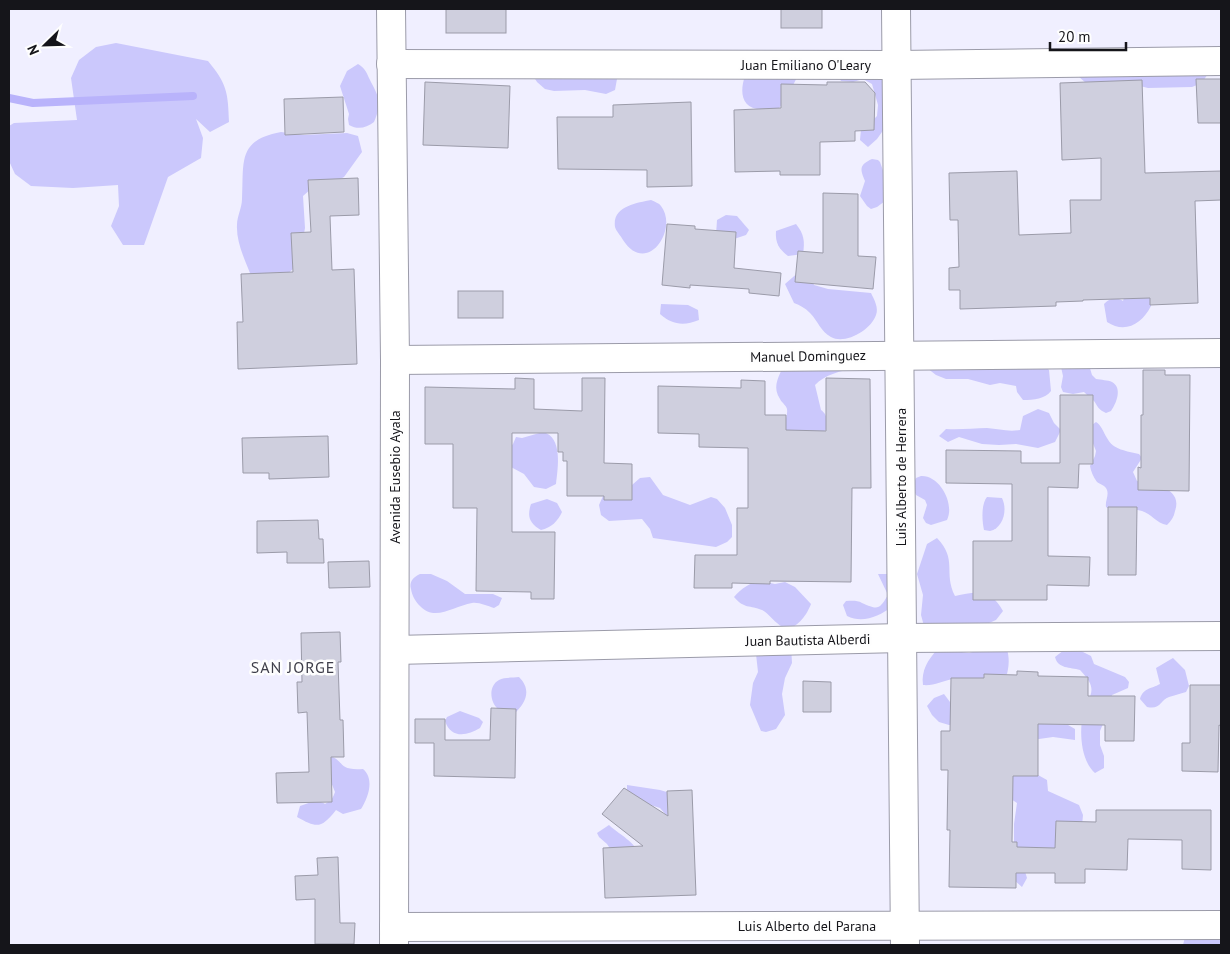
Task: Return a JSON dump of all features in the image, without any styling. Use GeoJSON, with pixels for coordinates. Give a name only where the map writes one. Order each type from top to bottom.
{"type":"FeatureCollection","features":[{"type":"Feature","properties":{"kind":"street","name":"Avenida Eusebio Ayala"},"geometry":{"type":"LineString","coordinates":[[391,9],[395,360],[394,936]]}},
{"type":"Feature","properties":{"kind":"street","name":"Luis Alberto de Herrera"},"geometry":{"type":"LineString","coordinates":[[896,9],[905,935]]}},
{"type":"Feature","properties":{"kind":"street","name":"Juan Emiliano O'Leary"},"geometry":{"type":"LineString","coordinates":[[391,64],[897,66],[1221,61]]}},
{"type":"Feature","properties":{"kind":"street","name":"Manuel Dominguez"},"geometry":{"type":"LineString","coordinates":[[395,360],[1221,353]]}},
{"type":"Feature","properties":{"kind":"street","name":"Juan Bautista Alberdi"},"geometry":{"type":"LineString","coordinates":[[395,650],[902,638],[1221,636]]}},
{"type":"Feature","properties":{"kind":"street","name":"Luis Alberto del Parana"},"geometry":{"type":"LineString","coordinates":[[394,936],[905,935],[1221,925]]}},
{"type":"Feature","properties":{"kind":"shaded area"},"geometry":{"type":"Polygon","coordinates":[[[116,43],[208,61],[223,82],[228,103],[229,122],[210,132],[196,119],[203,138],[201,158],[168,177],[144,245],[123,245],[111,226],[119,206],[118,185],[73,188],[31,186],[15,174],[9,161],[9,126],[14,123],[77,120],[71,78],[79,60],[96,47],[116,43]]]}},
{"type":"Feature","properties":{"kind":"shaded area"},"geometry":{"type":"Polygon","coordinates":[[[358,64],[367,73],[379,104],[374,122],[359,128],[349,125],[349,114],[340,86],[347,71],[358,64]]]}},
{"type":"Feature","properties":{"kind":"shaded area"},"geometry":{"type":"Polygon","coordinates":[[[1205,65],[1207,75],[1202,83],[1192,87],[1148,88],[1128,83],[1086,83],[1078,76],[1205,65]]]}},
{"type":"Feature","properties":{"kind":"shaded area"},"geometry":{"type":"Polygon","coordinates":[[[612,69],[617,79],[615,90],[606,94],[585,90],[554,91],[545,89],[532,74],[612,69]]]}},
{"type":"Feature","properties":{"kind":"shaded area"},"geometry":{"type":"Polygon","coordinates":[[[836,72],[886,73],[889,122],[877,139],[868,147],[860,140],[861,129],[877,116],[878,105],[872,84],[863,79],[853,82],[841,81],[836,72]]]}},
{"type":"Feature","properties":{"kind":"shaded area"},"geometry":{"type":"Polygon","coordinates":[[[745,76],[797,77],[779,108],[756,109],[750,107],[744,99],[742,88],[745,76]]]}},
{"type":"Feature","properties":{"kind":"shaded area"},"geometry":{"type":"Polygon","coordinates":[[[281,132],[303,135],[347,133],[358,136],[362,152],[344,177],[312,188],[303,196],[305,228],[293,269],[285,276],[253,281],[240,247],[237,232],[237,222],[242,202],[244,164],[250,147],[267,136],[281,132]]]}},
{"type":"Feature","properties":{"kind":"shaded area"},"geometry":{"type":"Polygon","coordinates":[[[872,159],[880,162],[887,182],[889,198],[871,209],[860,196],[865,181],[862,168],[865,163],[872,159]]]}},
{"type":"Feature","properties":{"kind":"shaded area"},"geometry":{"type":"Polygon","coordinates":[[[651,200],[661,206],[666,216],[666,226],[663,237],[658,245],[650,252],[642,254],[632,250],[623,240],[615,227],[615,220],[621,210],[651,200]]]}},
{"type":"Feature","properties":{"kind":"shaded area"},"geometry":{"type":"Polygon","coordinates":[[[726,215],[737,216],[749,230],[746,235],[731,240],[716,235],[717,220],[726,215]]]}},
{"type":"Feature","properties":{"kind":"shaded area"},"geometry":{"type":"Polygon","coordinates":[[[796,224],[803,238],[803,254],[788,256],[778,245],[776,231],[796,224]]]}},
{"type":"Feature","properties":{"kind":"shaded area"},"geometry":{"type":"Polygon","coordinates":[[[800,271],[810,275],[814,285],[828,289],[871,293],[877,309],[873,321],[863,331],[850,338],[837,339],[828,335],[808,311],[794,303],[785,284],[800,271]]]}},
{"type":"Feature","properties":{"kind":"shaded area"},"geometry":{"type":"Polygon","coordinates":[[[1127,288],[1150,295],[1151,306],[1138,322],[1126,327],[1120,327],[1107,322],[1104,304],[1113,299],[1123,301],[1127,288]]]}},
{"type":"Feature","properties":{"kind":"shaded area"},"geometry":{"type":"Polygon","coordinates":[[[661,304],[688,305],[698,310],[699,320],[683,324],[669,320],[660,314],[661,304]]]}},
{"type":"Feature","properties":{"kind":"shaded area"},"geometry":{"type":"Polygon","coordinates":[[[1059,358],[1089,365],[1092,375],[1096,379],[1110,381],[1115,385],[1118,392],[1111,411],[1106,413],[1102,411],[1084,392],[1073,394],[1063,392],[1061,387],[1063,376],[1059,358]]]}},
{"type":"Feature","properties":{"kind":"shaded area"},"geometry":{"type":"Polygon","coordinates":[[[1045,366],[1049,370],[1051,391],[1042,397],[1027,400],[1023,400],[1017,392],[1016,386],[1000,383],[990,385],[968,379],[946,379],[936,375],[927,368],[1045,366]]]}},
{"type":"Feature","properties":{"kind":"shaded area"},"geometry":{"type":"Polygon","coordinates":[[[782,369],[855,369],[823,378],[815,385],[821,410],[825,414],[828,426],[822,433],[795,438],[783,429],[787,409],[776,388],[782,369]]]}},
{"type":"Feature","properties":{"kind":"shaded area"},"geometry":{"type":"Polygon","coordinates":[[[1038,409],[1049,413],[1054,423],[1061,430],[1055,442],[1038,448],[1016,444],[982,444],[959,437],[948,442],[939,436],[946,429],[987,428],[1007,431],[1020,430],[1023,416],[1038,409]]]}},
{"type":"Feature","properties":{"kind":"shaded area"},"geometry":{"type":"Polygon","coordinates":[[[1096,422],[1113,445],[1139,454],[1142,458],[1133,472],[1137,481],[1165,488],[1175,497],[1175,513],[1167,525],[1142,511],[1119,511],[1106,507],[1107,490],[1097,482],[1090,466],[1096,451],[1092,441],[1092,425],[1096,422]]]}},
{"type":"Feature","properties":{"kind":"shaded area"},"geometry":{"type":"Polygon","coordinates":[[[543,432],[554,440],[558,454],[556,484],[546,489],[534,487],[524,474],[509,466],[510,447],[516,437],[522,438],[543,432]]]}},
{"type":"Feature","properties":{"kind":"shaded area"},"geometry":{"type":"Polygon","coordinates":[[[921,476],[928,477],[940,485],[949,506],[947,520],[931,525],[926,523],[923,518],[927,505],[925,500],[916,495],[914,491],[916,478],[921,476]]]}},
{"type":"Feature","properties":{"kind":"shaded area"},"geometry":{"type":"Polygon","coordinates":[[[650,477],[663,495],[690,505],[711,497],[717,499],[725,508],[732,525],[732,537],[727,542],[716,547],[653,538],[650,529],[642,519],[609,521],[601,515],[599,505],[603,496],[632,485],[640,478],[650,477]]]}},
{"type":"Feature","properties":{"kind":"shaded area"},"geometry":{"type":"Polygon","coordinates":[[[987,497],[1002,498],[1004,503],[1004,513],[1001,522],[990,531],[984,530],[983,522],[983,508],[987,497]]]}},
{"type":"Feature","properties":{"kind":"shaded area"},"geometry":{"type":"Polygon","coordinates":[[[547,499],[557,503],[562,512],[554,524],[541,530],[530,519],[530,508],[531,504],[547,499]]]}},
{"type":"Feature","properties":{"kind":"shaded area"},"geometry":{"type":"Polygon","coordinates":[[[937,538],[947,553],[950,580],[955,596],[970,593],[988,595],[994,599],[1003,611],[996,620],[966,633],[924,626],[921,615],[923,595],[917,574],[927,544],[937,538]]]}},
{"type":"Feature","properties":{"kind":"shaded area"},"geometry":{"type":"Polygon","coordinates":[[[420,574],[431,574],[447,581],[465,594],[493,594],[502,598],[499,605],[494,608],[472,603],[445,612],[432,613],[420,606],[412,594],[411,582],[420,574]]]}},
{"type":"Feature","properties":{"kind":"shaded area"},"geometry":{"type":"Polygon","coordinates":[[[878,574],[890,574],[892,607],[871,618],[859,619],[847,616],[843,605],[846,601],[858,601],[875,608],[882,604],[888,595],[878,574]]]}},
{"type":"Feature","properties":{"kind":"shaded area"},"geometry":{"type":"Polygon","coordinates":[[[761,581],[775,584],[785,582],[795,587],[811,604],[798,624],[788,628],[783,627],[764,611],[744,605],[734,597],[746,586],[761,581]]]}},
{"type":"Feature","properties":{"kind":"shaded area"},"geometry":{"type":"Polygon","coordinates":[[[1005,643],[1009,658],[1007,674],[994,679],[953,679],[923,685],[923,675],[926,666],[938,649],[969,653],[1005,643]]]}},
{"type":"Feature","properties":{"kind":"shaded area"},"geometry":{"type":"Polygon","coordinates":[[[791,646],[792,663],[785,678],[782,694],[785,715],[776,729],[766,732],[761,731],[750,705],[753,683],[758,672],[756,654],[791,646]]]}},
{"type":"Feature","properties":{"kind":"shaded area"},"geometry":{"type":"Polygon","coordinates":[[[1064,650],[1081,651],[1091,656],[1094,664],[1125,677],[1129,682],[1128,688],[1112,695],[1110,707],[1100,731],[1100,745],[1104,756],[1104,768],[1095,773],[1090,768],[1084,754],[1081,738],[1083,715],[1091,692],[1090,683],[1080,670],[1059,664],[1055,657],[1064,650]]]}},
{"type":"Feature","properties":{"kind":"shaded area"},"geometry":{"type":"Polygon","coordinates":[[[1173,658],[1185,670],[1189,686],[1186,692],[1166,698],[1155,707],[1147,707],[1140,699],[1141,695],[1160,684],[1156,668],[1173,658]]]}},
{"type":"Feature","properties":{"kind":"shaded area"},"geometry":{"type":"Polygon","coordinates":[[[519,677],[523,682],[526,692],[522,705],[514,714],[499,710],[493,702],[491,694],[493,686],[501,679],[519,677]]]}},
{"type":"Feature","properties":{"kind":"shaded area"},"geometry":{"type":"Polygon","coordinates":[[[944,694],[959,714],[1056,718],[1075,729],[1075,740],[1053,737],[1032,740],[939,722],[927,706],[934,698],[944,694]]]}},
{"type":"Feature","properties":{"kind":"shaded area"},"geometry":{"type":"Polygon","coordinates":[[[460,711],[479,718],[483,722],[480,728],[465,734],[451,731],[445,721],[447,717],[460,711]]]}},
{"type":"Feature","properties":{"kind":"shaded area"},"geometry":{"type":"Polygon","coordinates":[[[329,756],[345,767],[363,769],[369,778],[369,789],[361,809],[343,814],[336,810],[326,821],[314,825],[297,817],[300,806],[316,801],[325,804],[333,796],[335,792],[331,782],[329,756]]]}},
{"type":"Feature","properties":{"kind":"shaded area"},"geometry":{"type":"Polygon","coordinates":[[[1008,769],[1016,776],[1038,775],[1047,780],[1048,791],[1079,805],[1083,815],[1081,836],[1024,868],[1027,878],[1022,887],[1014,880],[1014,824],[1017,803],[999,791],[1008,769]]]}},
{"type":"Feature","properties":{"kind":"shaded area"},"geometry":{"type":"Polygon","coordinates":[[[627,785],[670,793],[674,803],[668,817],[660,808],[638,801],[627,790],[627,785]]]}},
{"type":"Feature","properties":{"kind":"shaded area"},"geometry":{"type":"Polygon","coordinates":[[[609,825],[630,842],[641,856],[619,862],[597,833],[609,825]]]}},
{"type":"Feature","properties":{"kind":"shaded area"},"geometry":{"type":"Polygon","coordinates":[[[1221,934],[1221,945],[1183,945],[1185,937],[1221,934]]]}},
{"type":"Feature","properties":{"kind":"building"},"geometry":{"type":"Polygon","coordinates":[[[446,9],[506,9],[506,33],[446,33],[446,9]]]}},
{"type":"Feature","properties":{"kind":"building"},"geometry":{"type":"Polygon","coordinates":[[[781,9],[822,9],[822,28],[781,28],[781,9]]]}},
{"type":"Feature","properties":{"kind":"building"},"geometry":{"type":"Polygon","coordinates":[[[1196,79],[1221,79],[1221,123],[1198,123],[1196,79]]]}},
{"type":"Feature","properties":{"kind":"building"},"geometry":{"type":"Polygon","coordinates":[[[1142,80],[1145,173],[1221,171],[1221,200],[1195,201],[1198,303],[1150,305],[1150,298],[1056,302],[1056,306],[960,309],[960,290],[949,290],[949,268],[959,267],[958,220],[950,220],[949,173],[1017,171],[1019,235],[1071,233],[1070,200],[1101,200],[1101,158],[1062,160],[1060,83],[1142,80]]]}},
{"type":"Feature","properties":{"kind":"building"},"geometry":{"type":"Polygon","coordinates":[[[425,82],[510,86],[508,148],[423,145],[425,82]]]}},
{"type":"Feature","properties":{"kind":"building"},"geometry":{"type":"Polygon","coordinates":[[[827,82],[865,82],[875,93],[874,130],[855,131],[855,141],[820,142],[820,175],[780,175],[780,171],[735,172],[734,110],[781,108],[781,84],[827,85],[827,82]]]}},
{"type":"Feature","properties":{"kind":"building"},"geometry":{"type":"Polygon","coordinates":[[[343,97],[344,132],[285,135],[284,99],[343,97]]]}},
{"type":"Feature","properties":{"kind":"building"},"geometry":{"type":"Polygon","coordinates":[[[691,102],[692,186],[647,187],[647,170],[558,169],[557,117],[613,117],[613,105],[691,102]]]}},
{"type":"Feature","properties":{"kind":"building"},"geometry":{"type":"Polygon","coordinates":[[[358,178],[359,215],[330,216],[332,270],[354,269],[357,364],[238,369],[237,322],[243,322],[241,274],[293,272],[291,233],[311,232],[308,180],[358,178]]]}},
{"type":"Feature","properties":{"kind":"building"},"geometry":{"type":"Polygon","coordinates":[[[823,193],[858,194],[858,256],[876,257],[873,289],[795,282],[798,251],[823,253],[823,193]]]}},
{"type":"Feature","properties":{"kind":"building"},"geometry":{"type":"Polygon","coordinates":[[[667,224],[695,226],[695,229],[736,232],[734,268],[781,273],[779,296],[749,293],[749,289],[690,285],[690,288],[662,285],[667,224]]]}},
{"type":"Feature","properties":{"kind":"building"},"geometry":{"type":"Polygon","coordinates":[[[458,291],[503,291],[503,318],[458,318],[458,291]]]}},
{"type":"Feature","properties":{"kind":"building"},"geometry":{"type":"Polygon","coordinates":[[[1143,370],[1165,370],[1165,375],[1190,375],[1189,491],[1138,490],[1138,467],[1141,468],[1143,370]]]}},
{"type":"Feature","properties":{"kind":"building"},"geometry":{"type":"Polygon","coordinates":[[[515,378],[534,379],[534,409],[582,411],[582,378],[605,378],[604,463],[632,464],[632,500],[604,500],[604,496],[567,496],[567,461],[563,461],[563,452],[558,452],[558,433],[512,433],[512,532],[555,532],[554,599],[531,599],[531,592],[476,591],[477,508],[453,508],[453,444],[425,444],[425,387],[515,389],[515,378]]]}},
{"type":"Feature","properties":{"kind":"building"},"geometry":{"type":"Polygon","coordinates":[[[826,378],[870,379],[871,488],[852,488],[851,582],[770,581],[770,584],[732,583],[732,588],[694,588],[695,555],[737,555],[737,508],[748,508],[748,448],[699,447],[699,434],[658,433],[658,386],[741,388],[741,380],[765,381],[765,415],[786,415],[786,430],[826,431],[826,378]]]}},
{"type":"Feature","properties":{"kind":"building"},"geometry":{"type":"Polygon","coordinates":[[[1060,395],[1093,395],[1093,464],[1079,464],[1078,488],[1048,487],[1048,556],[1090,557],[1089,586],[1047,585],[1047,600],[973,600],[973,541],[1012,541],[1012,484],[946,483],[946,450],[1021,451],[1021,463],[1060,463],[1060,395]]]}},
{"type":"Feature","properties":{"kind":"building"},"geometry":{"type":"Polygon","coordinates":[[[328,436],[329,477],[269,479],[269,473],[243,473],[242,438],[328,436]]]}},
{"type":"Feature","properties":{"kind":"building"},"geometry":{"type":"Polygon","coordinates":[[[1108,507],[1137,507],[1136,575],[1108,575],[1108,507]]]}},
{"type":"Feature","properties":{"kind":"building"},"geometry":{"type":"Polygon","coordinates":[[[318,520],[319,539],[323,539],[324,563],[287,563],[287,552],[257,553],[257,521],[318,520]]]}},
{"type":"Feature","properties":{"kind":"building"},"geometry":{"type":"Polygon","coordinates":[[[369,561],[370,587],[329,588],[328,562],[369,561]]]}},
{"type":"Feature","properties":{"kind":"building"},"geometry":{"type":"Polygon","coordinates":[[[340,632],[341,662],[338,662],[340,720],[343,720],[344,757],[331,757],[332,802],[277,803],[276,773],[309,772],[307,712],[298,713],[297,682],[302,682],[301,633],[340,632]]]}},
{"type":"Feature","properties":{"kind":"building"},"geometry":{"type":"Polygon","coordinates":[[[1017,671],[1038,672],[1038,676],[1088,677],[1088,696],[1135,696],[1134,741],[1105,741],[1105,725],[1038,724],[1038,776],[1013,776],[1012,842],[1017,842],[1017,847],[1055,848],[1056,821],[1096,822],[1096,810],[1211,810],[1211,870],[1182,869],[1182,840],[1128,839],[1127,870],[1085,869],[1085,883],[1055,883],[1055,873],[1016,873],[1016,888],[949,887],[950,830],[947,830],[948,770],[941,770],[941,731],[950,731],[951,678],[984,678],[984,674],[1017,675],[1017,671]]]}},
{"type":"Feature","properties":{"kind":"building"},"geometry":{"type":"Polygon","coordinates":[[[803,681],[831,682],[831,712],[803,712],[803,681]]]}},
{"type":"Feature","properties":{"kind":"building"},"geometry":{"type":"Polygon","coordinates":[[[1190,685],[1221,685],[1218,772],[1182,771],[1182,743],[1190,743],[1190,685]]]}},
{"type":"Feature","properties":{"kind":"building"},"geometry":{"type":"Polygon","coordinates":[[[491,708],[516,709],[515,778],[434,776],[434,743],[415,743],[415,719],[445,719],[445,740],[490,740],[491,708]]]}},
{"type":"Feature","properties":{"kind":"building"},"geometry":{"type":"Polygon","coordinates":[[[624,788],[668,816],[667,791],[692,790],[696,895],[605,898],[603,848],[643,846],[602,814],[624,788]]]}},
{"type":"Feature","properties":{"kind":"building"},"geometry":{"type":"Polygon","coordinates":[[[338,857],[340,923],[355,923],[354,944],[315,944],[315,899],[296,900],[295,876],[318,875],[317,858],[338,857]]]}},
{"type":"Feature","properties":{"kind":"waterway"},"geometry":{"type":"LineString","coordinates":[[9,98],[33,103],[193,96]]}},
{"type":"Feature","properties":{"kind":"district","name":"SAN JORGE"},"geometry":{"type":"Point","coordinates":[293,667]}}]}
